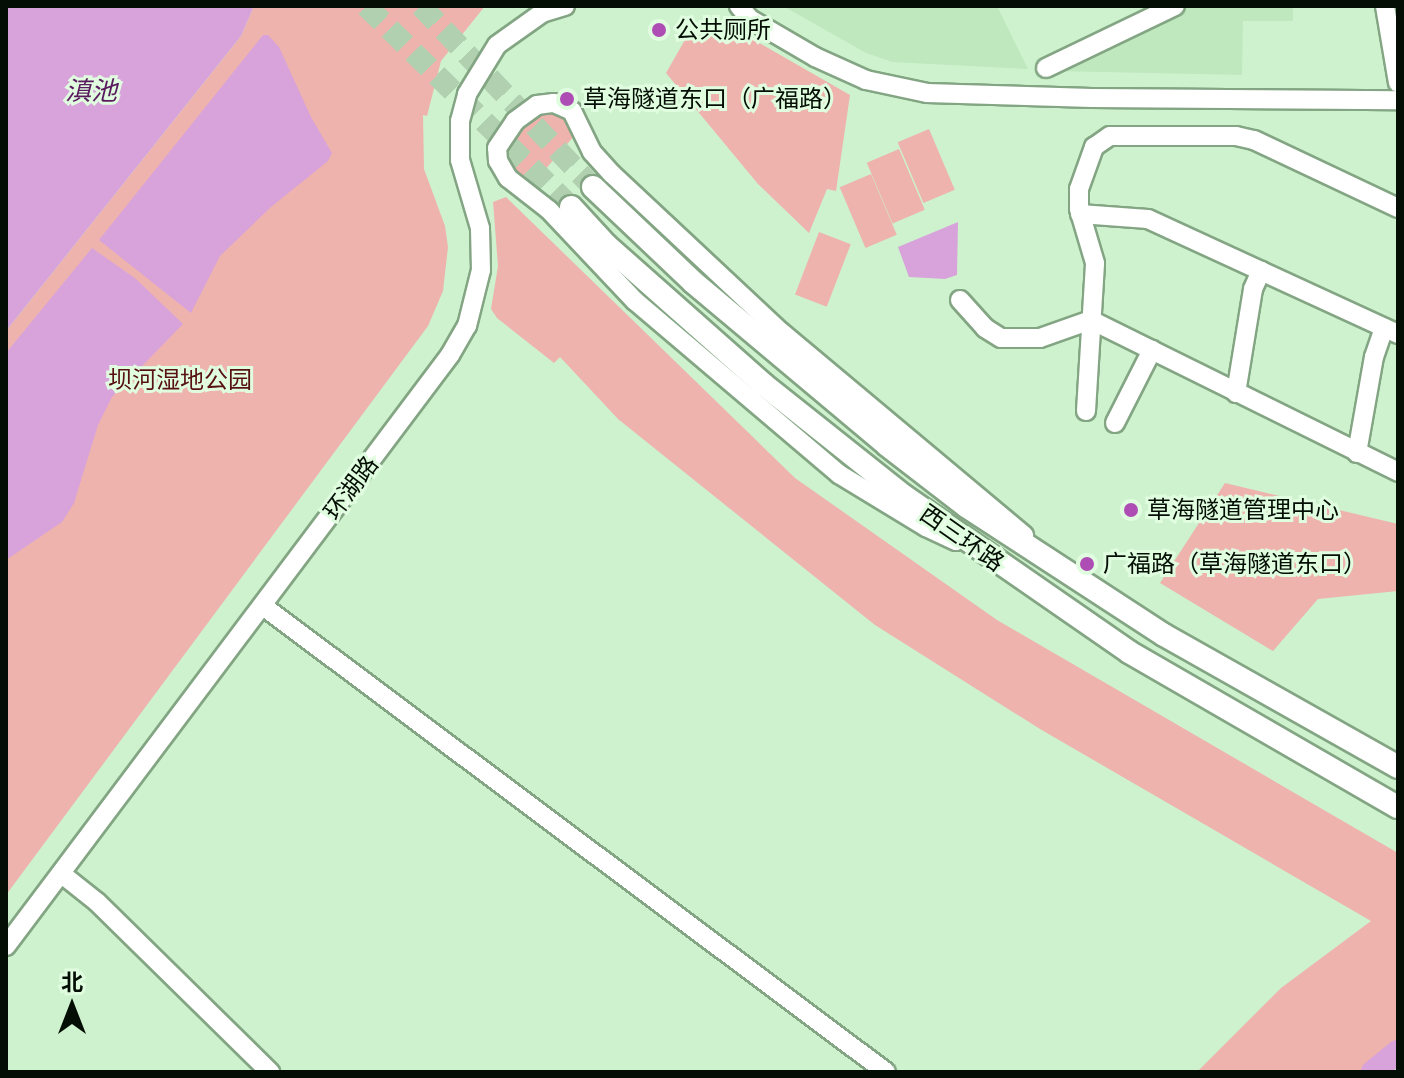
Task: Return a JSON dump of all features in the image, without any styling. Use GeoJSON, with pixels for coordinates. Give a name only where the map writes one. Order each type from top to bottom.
{"type":"FeatureCollection","features":[{"type":"Feature","properties":{"kind":"main road","name":"西三环路"},"geometry":{"type":"LineString","coordinates":[[593,187],[693,282],[887,445],[966,506],[1164,635],[1398,767]]}},
{"type":"Feature","properties":{"kind":"main road","name":"西三环路"},"geometry":{"type":"LineString","coordinates":[[571,207],[617,255],[815,429],[988,556],[1129,652],[1398,807]]}},
{"type":"Feature","properties":{"kind":"street","name":"环湖路"},"geometry":{"type":"LineString","coordinates":[[6,946],[63,875],[450,355],[467,326],[481,270],[480,228],[460,160],[460,121],[467,94],[497,45],[542,13],[565,6]]}},
{"type":"Feature","properties":{"kind":"street"},"geometry":{"type":"LineString","coordinates":[[739,6],[750,19],[815,57],[866,80],[927,93],[1092,98],[1398,100]]}},
{"type":"Feature","properties":{"kind":"street"},"geometry":{"type":"LineString","coordinates":[[1046,68],[1175,6]]}},
{"type":"Feature","properties":{"kind":"street"},"geometry":{"type":"LineString","coordinates":[[1385,6],[1398,83]]}},
{"type":"Feature","properties":{"kind":"street"},"geometry":{"type":"LineString","coordinates":[[988,556],[926,527],[839,474],[635,301],[549,210],[508,178],[498,161],[497,148],[515,121],[537,105],[563,104],[572,111],[586,142],[612,174],[781,332],[998,511],[1055,564]]}},
{"type":"Feature","properties":{"kind":"street"},"geometry":{"type":"LineString","coordinates":[[1086,411],[1095,263],[1080,214],[1079,189],[1094,147],[1110,136],[1128,133],[1236,136],[1254,140],[1398,208]]}},
{"type":"Feature","properties":{"kind":"street"},"geometry":{"type":"LineString","coordinates":[[1080,214],[1148,219],[1391,331],[1374,357],[1357,453]]}},
{"type":"Feature","properties":{"kind":"street"},"geometry":{"type":"LineString","coordinates":[[1236,393],[1253,289],[1261,271]]}},
{"type":"Feature","properties":{"kind":"street"},"geometry":{"type":"LineString","coordinates":[[960,300],[985,328],[1001,338],[1040,338],[1091,320],[1398,472]]}},
{"type":"Feature","properties":{"kind":"street"},"geometry":{"type":"LineString","coordinates":[[1115,423],[1152,350]]}},
{"type":"Feature","properties":{"kind":"street"},"geometry":{"type":"LineString","coordinates":[[263,606],[886,1072]]}},
{"type":"Feature","properties":{"kind":"street"},"geometry":{"type":"LineString","coordinates":[[63,875],[97,902],[270,1072]]}},
{"type":"Feature","properties":{"kind":"shaded area"},"geometry":{"type":"Polygon","coordinates":[[[783,6],[997,6],[1028,69],[892,62],[866,53],[783,6]]]}},
{"type":"Feature","properties":{"kind":"shaded area"},"geometry":{"type":"Polygon","coordinates":[[[1187,6],[1293,6],[1293,21],[1243,21],[1242,75],[1056,71],[1187,6]]]}},
{"type":"Feature","properties":{"kind":"green space","name":"坝河湿地公园"},"geometry":{"type":"Polygon","coordinates":[[[254,6],[485,6],[441,61],[427,116],[423,115],[424,169],[445,226],[448,247],[443,291],[428,326],[6,895],[6,331],[241,36],[254,6]]]}},
{"type":"Feature","properties":{"kind":"green space"},"geometry":{"type":"Polygon","coordinates":[[[694,24],[735,29],[850,95],[836,191],[827,189],[809,233],[758,184],[666,73],[694,24]]]}},
{"type":"Feature","properties":{"kind":"green space"},"geometry":{"type":"Polygon","coordinates":[[[544,109],[565,115],[574,136],[531,186],[504,165],[507,137],[544,109]]]}},
{"type":"Feature","properties":{"kind":"green space"},"geometry":{"type":"Polygon","coordinates":[[[929,129],[955,190],[923,203],[898,142],[929,129]]]}},
{"type":"Feature","properties":{"kind":"green space"},"geometry":{"type":"Polygon","coordinates":[[[899,149],[925,210],[893,223],[867,163],[899,149]]]}},
{"type":"Feature","properties":{"kind":"green space"},"geometry":{"type":"Polygon","coordinates":[[[871,174],[897,235],[865,248],[840,187],[871,174]]]}},
{"type":"Feature","properties":{"kind":"green space"},"geometry":{"type":"Polygon","coordinates":[[[506,197],[795,478],[997,620],[1398,853],[1398,1043],[1361,1072],[1197,1072],[1281,988],[1371,921],[1040,729],[875,625],[618,419],[560,357],[554,363],[497,318],[491,309],[498,266],[493,202],[506,197]]]}},
{"type":"Feature","properties":{"kind":"green space"},"geometry":{"type":"Polygon","coordinates":[[[819,232],[851,244],[827,307],[795,295],[819,232]]]}},
{"type":"Feature","properties":{"kind":"green space"},"geometry":{"type":"Polygon","coordinates":[[[1225,483],[1398,524],[1398,591],[1318,599],[1273,651],[1160,583],[1225,483]]]}},
{"type":"Feature","properties":{"kind":"water","name":"滇池"},"geometry":{"type":"Polygon","coordinates":[[[6,6],[254,6],[241,36],[6,331],[6,6]]]}},
{"type":"Feature","properties":{"kind":"water"},"geometry":{"type":"Polygon","coordinates":[[[263,35],[268,35],[279,47],[311,117],[332,153],[328,161],[271,207],[220,256],[191,313],[99,240],[263,35]]]}},
{"type":"Feature","properties":{"kind":"water"},"geometry":{"type":"Polygon","coordinates":[[[958,222],[957,275],[945,279],[909,277],[898,247],[958,222]]]}},
{"type":"Feature","properties":{"kind":"water"},"geometry":{"type":"Polygon","coordinates":[[[92,248],[136,279],[183,324],[112,397],[98,425],[74,503],[62,522],[6,560],[6,353],[92,248]]]}},
{"type":"Feature","properties":{"kind":"waterway"},"geometry":{"type":"LineString","coordinates":[[1373,1072],[1398,1052]]}},
{"type":"Feature","properties":{"kind":"tunnel"},"geometry":{"type":"LineString","coordinates":[[366,6],[571,207]]}},
{"type":"Feature","properties":{"kind":"tunnel"},"geometry":{"type":"LineString","coordinates":[[421,6],[593,187]]}},
{"type":"Feature","properties":{"kind":"place","name":"公共厕所"},"geometry":{"type":"Point","coordinates":[659,30]}},
{"type":"Feature","properties":{"kind":"place","name":"草海隧道东口（广福路）"},"geometry":{"type":"Point","coordinates":[567,99]}},
{"type":"Feature","properties":{"kind":"place","name":"草海隧道管理中心"},"geometry":{"type":"Point","coordinates":[1131,510]}},
{"type":"Feature","properties":{"kind":"place","name":"广福路（草海隧道东口）"},"geometry":{"type":"Point","coordinates":[1087,564]}}]}
